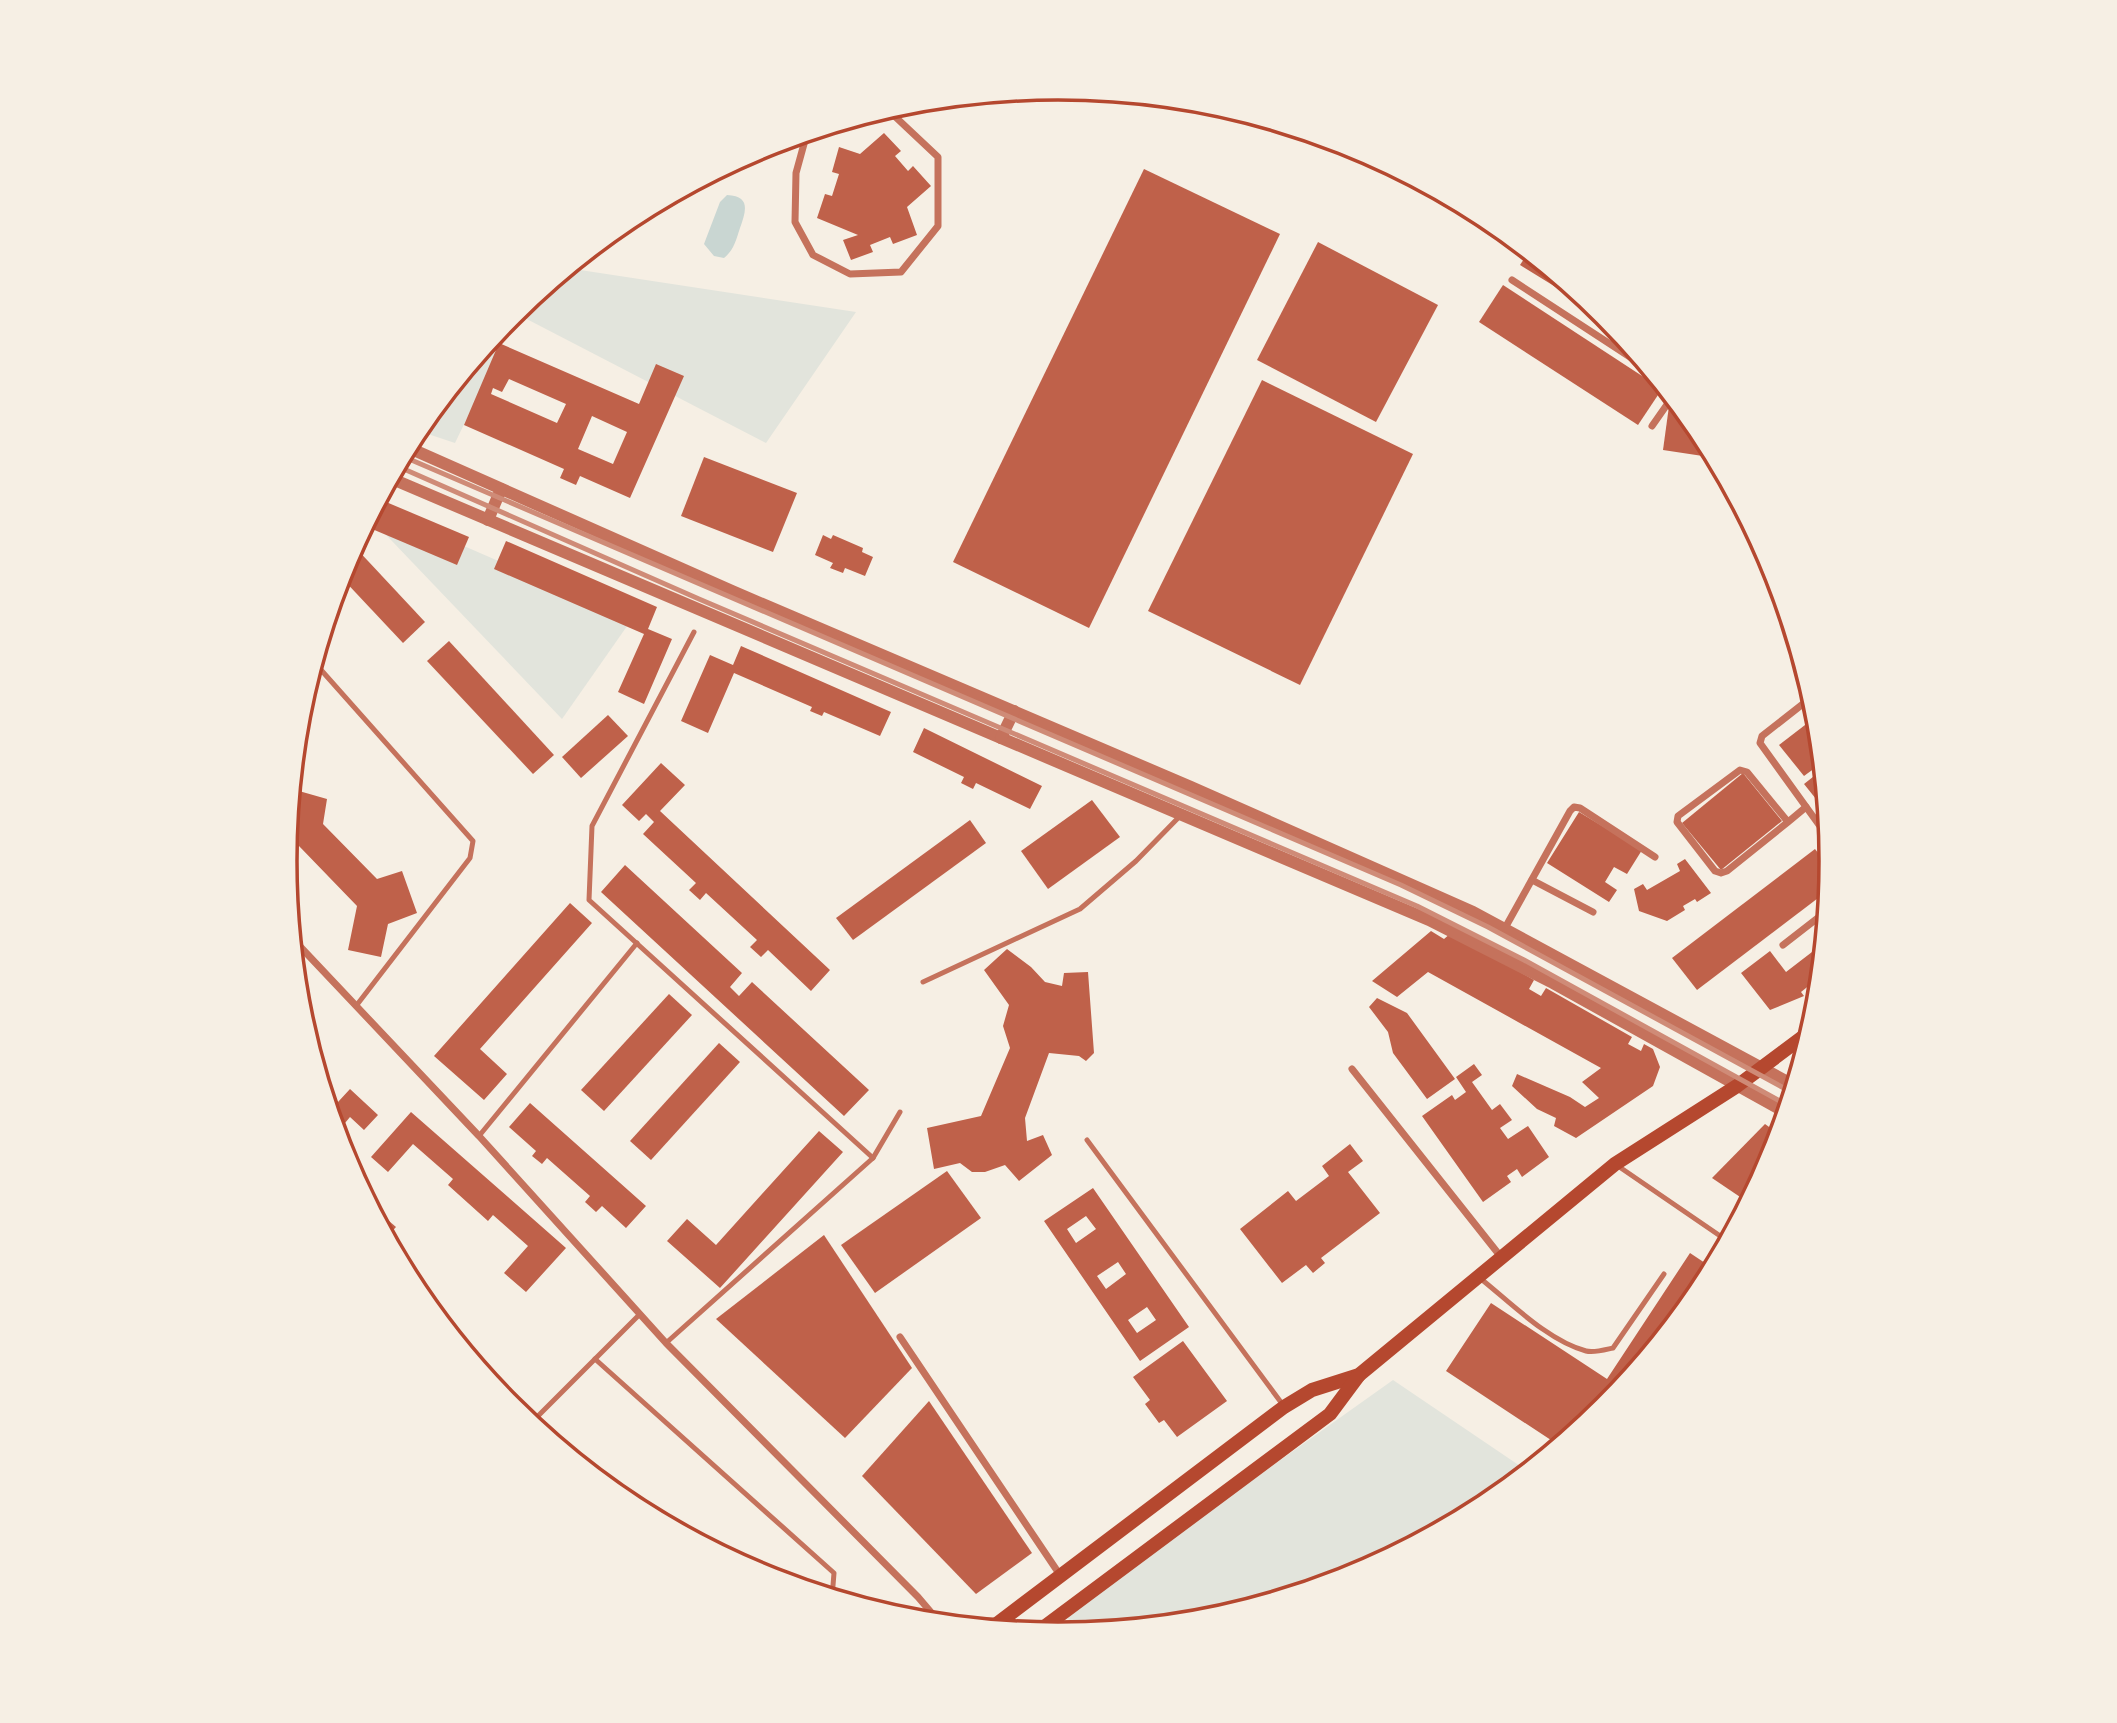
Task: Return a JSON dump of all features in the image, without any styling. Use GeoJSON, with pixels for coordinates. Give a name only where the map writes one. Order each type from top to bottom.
{"type":"FeatureCollection","features":[{"type":"Feature","properties":{"kind":"main road"},"geometry":{"type":"LineString","coordinates":[[1050,1623],[1330,1414],[1359,1375],[1615,1164],[1737,1086],[1799,1040]]}},
{"type":"Feature","properties":{"kind":"main road"},"geometry":{"type":"LineString","coordinates":[[1001,1621],[1284,1407],[1312,1390],[1359,1375]]}},
{"type":"Feature","properties":{"kind":"street"},"geometry":{"type":"LineString","coordinates":[[804,144],[796,173],[795,222],[813,255],[850,274],[901,272],[938,226],[938,157],[896,117]]}},
{"type":"Feature","properties":{"kind":"street"},"geometry":{"type":"LineString","coordinates":[[1512,280],[1628,355]]}},
{"type":"Feature","properties":{"kind":"street"},"geometry":{"type":"LineString","coordinates":[[1652,426],[1667,404]]}},
{"type":"Feature","properties":{"kind":"street"},"geometry":{"type":"LineString","coordinates":[[417,451],[1412,885],[1504,928],[1787,1081]]}},
{"type":"Feature","properties":{"kind":"street"},"geometry":{"type":"LineString","coordinates":[[399,482],[1429,920],[1530,971],[1779,1109]]}},
{"type":"Feature","properties":{"kind":"street"},"geometry":{"type":"LineString","coordinates":[[488,520],[501,489]]}},
{"type":"Feature","properties":{"kind":"street"},"geometry":{"type":"LineString","coordinates":[[1804,703],[1762,736],[1760,743],[1819,825]]}},
{"type":"Feature","properties":{"kind":"street"},"geometry":{"type":"LineString","coordinates":[[1001,738],[1014,711]]}},
{"type":"Feature","properties":{"kind":"street"},"geometry":{"type":"LineString","coordinates":[[1788,822],[1747,772],[1740,770],[1678,816],[1677,822],[1715,871],[1721,873],[1727,871],[1788,822],[1806,807]]}},
{"type":"Feature","properties":{"kind":"street"},"geometry":{"type":"LineString","coordinates":[[1504,928],[1574,807],[1580,808],[1655,857]]}},
{"type":"Feature","properties":{"kind":"street"},"geometry":{"type":"LineString","coordinates":[[1532,880],[1593,912]]}},
{"type":"Feature","properties":{"kind":"street"},"geometry":{"type":"LineString","coordinates":[[1783,945],[1818,918]]}},
{"type":"Feature","properties":{"kind":"street"},"geometry":{"type":"LineString","coordinates":[[302,947],[479,1136],[666,1343],[931,1612]]}},
{"type":"Feature","properties":{"kind":"street"},"geometry":{"type":"LineString","coordinates":[[1530,971],[1541,948]]}},
{"type":"Feature","properties":{"kind":"street"},"geometry":{"type":"LineString","coordinates":[[1352,1069],[1502,1258]]}},
{"type":"Feature","properties":{"kind":"street"},"geometry":{"type":"LineString","coordinates":[[900,1338],[1061,1576]]}},
{"type":"Feature","properties":{"kind":"lane"},"geometry":{"type":"LineString","coordinates":[[694,632],[592,826],[589,900],[873,1158]]}},
{"type":"Feature","properties":{"kind":"lane"},"geometry":{"type":"LineString","coordinates":[[321,670],[474,841],[470,858],[356,1006]]}},
{"type":"Feature","properties":{"kind":"lane"},"geometry":{"type":"LineString","coordinates":[[923,982],[1080,909],[1136,861],[1181,815]]}},
{"type":"Feature","properties":{"kind":"lane"},"geometry":{"type":"LineString","coordinates":[[479,1136],[636,943]]}},
{"type":"Feature","properties":{"kind":"lane"},"geometry":{"type":"LineString","coordinates":[[666,1343],[873,1158],[900,1112]]}},
{"type":"Feature","properties":{"kind":"lane"},"geometry":{"type":"LineString","coordinates":[[1087,1140],[1284,1407]]}},
{"type":"Feature","properties":{"kind":"lane"},"geometry":{"type":"LineString","coordinates":[[1615,1164],[1721,1237]]}},
{"type":"Feature","properties":{"kind":"lane"},"geometry":{"type":"LineString","coordinates":[[1478,1277],[1542,1328],[1588,1352],[1613,1349],[1664,1274]]}},
{"type":"Feature","properties":{"kind":"lane"},"geometry":{"type":"LineString","coordinates":[[537,1417],[640,1314]]}},
{"type":"Feature","properties":{"kind":"lane"},"geometry":{"type":"LineString","coordinates":[[595,1359],[834,1573],[833,1589]]}},
{"type":"Feature","properties":{"kind":"shaded area"},"geometry":{"type":"Polygon","coordinates":[[[727,195],[740,198],[745,210],[734,244],[724,258],[714,256],[704,244],[720,202],[727,195]]]}},
{"type":"Feature","properties":{"kind":"shaded area"},"geometry":{"type":"Polygon","coordinates":[[[579,270],[856,312],[766,443],[525,318],[579,270]]]}},
{"type":"Feature","properties":{"kind":"shaded area"},"geometry":{"type":"Polygon","coordinates":[[[505,339],[455,443],[428,434],[454,398],[505,339]]]}},
{"type":"Feature","properties":{"kind":"shaded area"},"geometry":{"type":"Polygon","coordinates":[[[383,511],[632,619],[562,719],[376,524],[383,511]]]}},
{"type":"Feature","properties":{"kind":"shaded area"},"geometry":{"type":"Polygon","coordinates":[[[1393,1380],[1521,1467],[1482,1495],[1395,1545],[1303,1583],[1207,1609],[1158,1617],[1073,1623],[1063,1615],[1393,1380]]]}},
{"type":"Feature","properties":{"kind":"building"},"geometry":{"type":"Polygon","coordinates":[[[884,133],[901,151],[895,156],[908,171],[913,166],[931,186],[907,207],[917,235],[893,244],[890,237],[870,245],[873,252],[851,260],[843,240],[858,235],[817,218],[825,194],[832,196],[839,174],[832,172],[839,147],[860,154],[884,133]]]}},
{"type":"Feature","properties":{"kind":"building"},"geometry":{"type":"Polygon","coordinates":[[[1144,169],[1280,234],[1089,628],[953,562],[1144,169]]]}},
{"type":"Feature","properties":{"kind":"building"},"geometry":{"type":"Polygon","coordinates":[[[1318,242],[1438,305],[1376,422],[1257,360],[1318,242]]]}},
{"type":"Feature","properties":{"kind":"building"},"geometry":{"type":"Polygon","coordinates":[[[1524,259],[1565,293],[1520,265],[1524,259]]]}},
{"type":"Feature","properties":{"kind":"building"},"geometry":{"type":"Polygon","coordinates":[[[1503,285],[1648,380],[1659,393],[1638,425],[1479,322],[1503,285]]]}},
{"type":"Feature","properties":{"kind":"building"},"geometry":{"type":"Polygon","coordinates":[[[500,344],[639,404],[656,364],[684,376],[630,498],[580,476],[576,485],[560,478],[564,469],[464,425],[500,344]],[[509,379],[502,392],[493,388],[491,394],[557,423],[566,404],[509,379]],[[592,416],[578,449],[613,464],[627,432],[592,416]]]}},
{"type":"Feature","properties":{"kind":"building"},"geometry":{"type":"Polygon","coordinates":[[[1262,380],[1413,454],[1300,685],[1148,611],[1262,380]]]}},
{"type":"Feature","properties":{"kind":"building"},"geometry":{"type":"Polygon","coordinates":[[[1669,406],[1703,456],[1663,450],[1669,406]]]}},
{"type":"Feature","properties":{"kind":"building"},"geometry":{"type":"Polygon","coordinates":[[[704,457],[797,493],[773,552],[681,516],[704,457]]]}},
{"type":"Feature","properties":{"kind":"building"},"geometry":{"type":"Polygon","coordinates":[[[387,502],[469,537],[457,565],[373,529],[387,502]]]}},
{"type":"Feature","properties":{"kind":"building"},"geometry":{"type":"Polygon","coordinates":[[[823,535],[831,539],[833,535],[863,548],[862,552],[873,557],[865,576],[845,568],[843,573],[830,568],[833,563],[815,555],[823,535]]]}},
{"type":"Feature","properties":{"kind":"building"},"geometry":{"type":"Polygon","coordinates":[[[506,541],[657,607],[648,629],[672,639],[644,704],[618,692],[644,634],[494,569],[506,541]]]}},
{"type":"Feature","properties":{"kind":"building"},"geometry":{"type":"Polygon","coordinates":[[[362,554],[425,622],[403,643],[349,586],[362,554]]]}},
{"type":"Feature","properties":{"kind":"building"},"geometry":{"type":"Polygon","coordinates":[[[449,641],[554,755],[533,774],[427,661],[449,641]]]}},
{"type":"Feature","properties":{"kind":"building"},"geometry":{"type":"Polygon","coordinates":[[[741,646],[891,712],[880,736],[824,712],[822,716],[810,711],[812,707],[734,673],[708,733],[681,721],[710,655],[733,665],[741,646]]]}},
{"type":"Feature","properties":{"kind":"building"},"geometry":{"type":"Polygon","coordinates":[[[608,715],[628,736],[581,778],[562,757],[608,715]]]}},
{"type":"Feature","properties":{"kind":"building"},"geometry":{"type":"Polygon","coordinates":[[[1808,723],[1815,768],[1804,776],[1779,745],[1808,723]]]}},
{"type":"Feature","properties":{"kind":"building"},"geometry":{"type":"Polygon","coordinates":[[[924,728],[1042,786],[1030,809],[976,783],[973,789],[961,783],[964,777],[913,752],[924,728]]]}},
{"type":"Feature","properties":{"kind":"building"},"geometry":{"type":"Polygon","coordinates":[[[661,763],[685,785],[660,811],[830,970],[811,991],[768,950],[761,957],[750,947],[757,940],[706,893],[700,900],[689,890],[696,883],[643,834],[654,822],[646,814],[639,821],[622,805],[661,763]]]}},
{"type":"Feature","properties":{"kind":"building"},"geometry":{"type":"Polygon","coordinates":[[[1743,773],[1782,821],[1721,870],[1682,823],[1743,773]]]}},
{"type":"Feature","properties":{"kind":"building"},"geometry":{"type":"Polygon","coordinates":[[[1815,775],[1818,801],[1804,784],[1815,775]]]}},
{"type":"Feature","properties":{"kind":"building"},"geometry":{"type":"Polygon","coordinates":[[[300,791],[327,799],[323,824],[377,879],[402,871],[417,913],[388,924],[381,957],[348,950],[357,906],[299,846],[300,791]]]}},
{"type":"Feature","properties":{"kind":"building"},"geometry":{"type":"Polygon","coordinates":[[[1092,800],[1120,837],[1048,889],[1021,851],[1092,800]]]}},
{"type":"Feature","properties":{"kind":"building"},"geometry":{"type":"Polygon","coordinates":[[[1579,812],[1642,850],[1627,874],[1614,867],[1605,882],[1617,890],[1609,902],[1547,863],[1579,812]]]}},
{"type":"Feature","properties":{"kind":"building"},"geometry":{"type":"Polygon","coordinates":[[[970,820],[986,843],[853,940],[836,918],[970,820]]]}},
{"type":"Feature","properties":{"kind":"building"},"geometry":{"type":"Polygon","coordinates":[[[1815,849],[1820,855],[1819,897],[1697,990],[1672,958],[1815,849]]]}},
{"type":"Feature","properties":{"kind":"building"},"geometry":{"type":"Polygon","coordinates":[[[1685,859],[1711,893],[1697,902],[1695,899],[1683,906],[1685,910],[1667,921],[1639,911],[1634,889],[1643,884],[1647,890],[1680,871],[1677,864],[1685,859]]]}},
{"type":"Feature","properties":{"kind":"building"},"geometry":{"type":"Polygon","coordinates":[[[625,865],[742,973],[730,987],[739,996],[752,982],[869,1090],[844,1116],[601,892],[625,865]]]}},
{"type":"Feature","properties":{"kind":"building"},"geometry":{"type":"Polygon","coordinates":[[[570,903],[592,923],[480,1049],[507,1074],[484,1100],[434,1056],[570,903]]]}},
{"type":"Feature","properties":{"kind":"building"},"geometry":{"type":"Polygon","coordinates":[[[1431,931],[1444,939],[1451,933],[1534,980],[1529,989],[1541,996],[1546,988],[1632,1037],[1628,1044],[1641,1051],[1644,1044],[1653,1049],[1660,1067],[1653,1086],[1576,1138],[1554,1126],[1556,1118],[1537,1109],[1512,1086],[1517,1074],[1570,1097],[1585,1107],[1599,1098],[1582,1082],[1601,1068],[1428,972],[1397,997],[1372,981],[1431,931]]]}},
{"type":"Feature","properties":{"kind":"building"},"geometry":{"type":"Polygon","coordinates":[[[1007,949],[1031,967],[1045,982],[1062,986],[1064,973],[1088,972],[1094,1053],[1086,1061],[1079,1056],[1049,1053],[1025,1118],[1027,1141],[1043,1135],[1052,1155],[1019,1181],[1005,1165],[985,1172],[972,1172],[960,1163],[934,1169],[927,1128],[981,1116],[1010,1048],[1003,1026],[1009,1005],[984,970],[1007,949]]]}},
{"type":"Feature","properties":{"kind":"building"},"geometry":{"type":"Polygon","coordinates":[[[1815,950],[1810,985],[1801,992],[1804,996],[1770,1010],[1741,973],[1770,951],[1786,972],[1815,950]]]}},
{"type":"Feature","properties":{"kind":"building"},"geometry":{"type":"Polygon","coordinates":[[[669,994],[692,1015],[604,1111],[581,1090],[669,994]]]}},
{"type":"Feature","properties":{"kind":"building"},"geometry":{"type":"Polygon","coordinates":[[[1377,998],[1407,1013],[1455,1079],[1427,1099],[1393,1053],[1388,1032],[1369,1007],[1377,998]]]}},
{"type":"Feature","properties":{"kind":"building"},"geometry":{"type":"Polygon","coordinates":[[[719,1043],[740,1062],[651,1160],[630,1141],[719,1043]]]}},
{"type":"Feature","properties":{"kind":"building"},"geometry":{"type":"Polygon","coordinates":[[[1474,1064],[1482,1075],[1472,1082],[1492,1110],[1500,1104],[1512,1120],[1500,1128],[1508,1139],[1528,1126],[1549,1157],[1522,1177],[1517,1169],[1507,1176],[1511,1182],[1483,1202],[1422,1116],[1452,1095],[1455,1100],[1466,1092],[1456,1077],[1474,1064]]]}},
{"type":"Feature","properties":{"kind":"building"},"geometry":{"type":"Polygon","coordinates":[[[350,1089],[378,1115],[364,1130],[350,1117],[344,1124],[335,1099],[338,1102],[350,1089]]]}},
{"type":"Feature","properties":{"kind":"building"},"geometry":{"type":"Polygon","coordinates":[[[530,1103],[646,1206],[626,1228],[602,1206],[596,1212],[585,1202],[590,1196],[547,1158],[542,1164],[532,1156],[536,1151],[509,1127],[530,1103]]]}},
{"type":"Feature","properties":{"kind":"building"},"geometry":{"type":"Polygon","coordinates":[[[411,1112],[566,1248],[526,1292],[504,1273],[528,1246],[493,1215],[488,1221],[448,1185],[453,1179],[413,1144],[388,1172],[371,1157],[411,1112]]]}},
{"type":"Feature","properties":{"kind":"building"},"geometry":{"type":"Polygon","coordinates":[[[1765,1124],[1771,1129],[1742,1198],[1712,1178],[1765,1124]]]}},
{"type":"Feature","properties":{"kind":"building"},"geometry":{"type":"Polygon","coordinates":[[[819,1131],[843,1152],[720,1288],[667,1241],[687,1219],[716,1245],[819,1131]]]}},
{"type":"Feature","properties":{"kind":"building"},"geometry":{"type":"Polygon","coordinates":[[[1350,1144],[1363,1161],[1348,1172],[1380,1213],[1321,1258],[1325,1263],[1313,1273],[1306,1265],[1282,1283],[1240,1229],[1288,1191],[1296,1201],[1329,1176],[1322,1166],[1350,1144]]]}},
{"type":"Feature","properties":{"kind":"building"},"geometry":{"type":"Polygon","coordinates":[[[947,1171],[981,1218],[875,1293],[841,1245],[947,1171]]]}},
{"type":"Feature","properties":{"kind":"building"},"geometry":{"type":"Polygon","coordinates":[[[1093,1188],[1189,1327],[1140,1361],[1044,1221],[1093,1188]],[[1086,1216],[1067,1229],[1076,1243],[1096,1229],[1086,1216]],[[1118,1262],[1097,1276],[1106,1289],[1126,1274],[1118,1262]],[[1147,1307],[1128,1320],[1137,1333],[1156,1320],[1147,1307]]]}},
{"type":"Feature","properties":{"kind":"building"},"geometry":{"type":"Polygon","coordinates":[[[386,1219],[396,1227],[393,1231],[386,1219]]]}},
{"type":"Feature","properties":{"kind":"building"},"geometry":{"type":"Polygon","coordinates":[[[824,1235],[912,1368],[845,1438],[716,1319],[824,1235]]]}},
{"type":"Feature","properties":{"kind":"building"},"geometry":{"type":"Polygon","coordinates":[[[1690,1253],[1705,1263],[1663,1325],[1631,1364],[1552,1441],[1446,1371],[1491,1303],[1607,1379],[1690,1253]]]}},
{"type":"Feature","properties":{"kind":"building"},"geometry":{"type":"Polygon","coordinates":[[[1183,1341],[1227,1401],[1177,1437],[1164,1420],[1159,1423],[1145,1404],[1150,1400],[1133,1377],[1183,1341]]]}},
{"type":"Feature","properties":{"kind":"building"},"geometry":{"type":"Polygon","coordinates":[[[929,1401],[1032,1553],[976,1594],[862,1476],[929,1401]]]}},
{"type":"Feature","properties":{"kind":"railway"},"geometry":{"type":"LineString","coordinates":[[412,460],[1401,885],[1488,927],[1785,1089]]}},
{"type":"Feature","properties":{"kind":"railway"},"geometry":{"type":"LineString","coordinates":[[406,470],[699,599],[1417,906],[1524,960],[1781,1102]]}}]}
